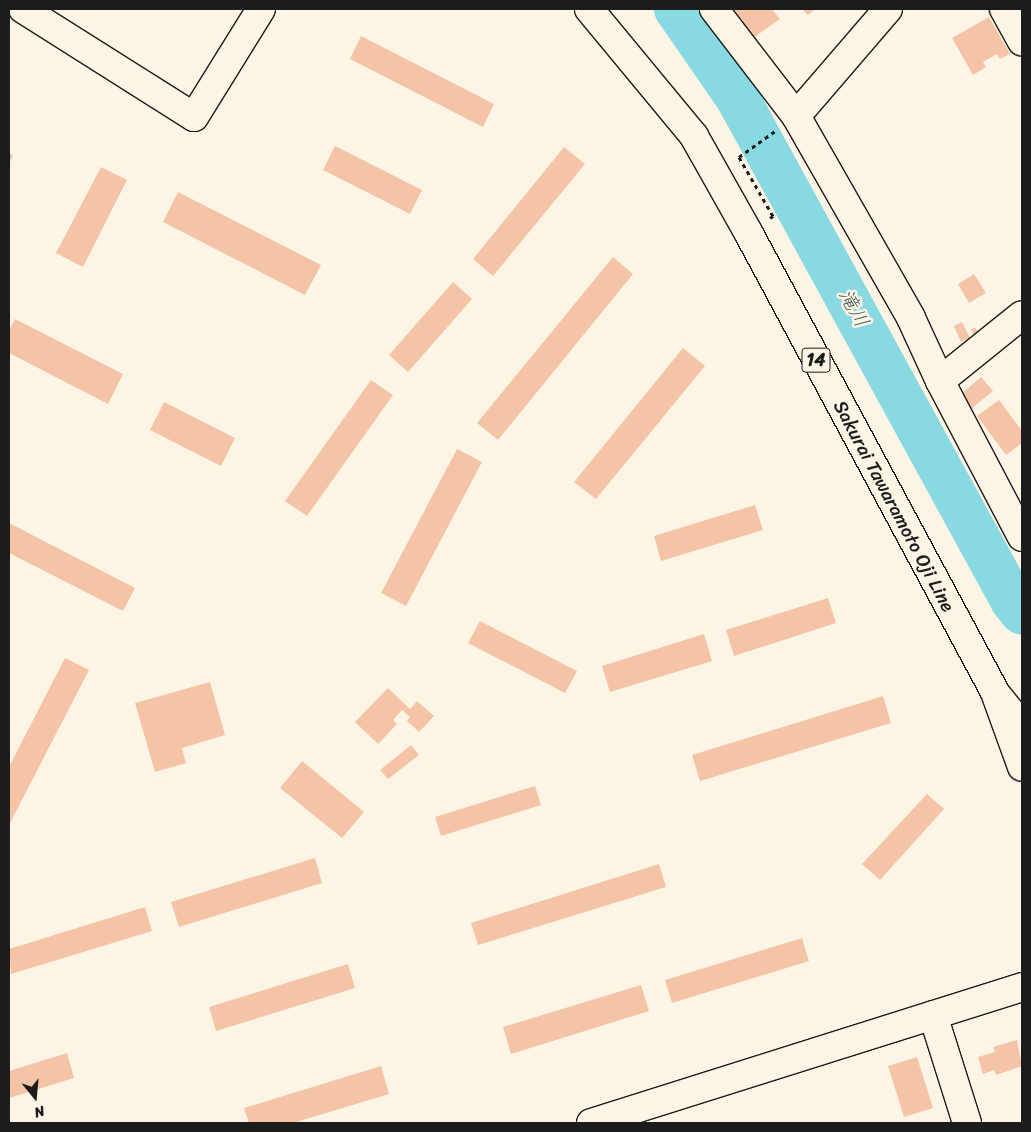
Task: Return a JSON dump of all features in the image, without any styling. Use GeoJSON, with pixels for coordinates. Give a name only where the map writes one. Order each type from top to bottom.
{"type":"FeatureCollection","features":[{"type":"Feature","properties":{"kind":"street"},"geometry":{"type":"LineString","coordinates":[[24,9],[194,117],[261,9]]}},
{"type":"Feature","properties":{"kind":"street","name":"Sakurai Tawaramoto Oji Line"},"geometry":{"type":"LineString","coordinates":[[589,9],[694,136],[748,232],[996,694],[1022,726]]}},
{"type":"Feature","properties":{"kind":"street"},"geometry":{"type":"LineString","coordinates":[[714,9],[796,116],[912,318],[940,380],[1022,536]]}},
{"type":"Feature","properties":{"kind":"street"},"geometry":{"type":"LineString","coordinates":[[796,116],[888,9]]}},
{"type":"Feature","properties":{"kind":"street"},"geometry":{"type":"LineString","coordinates":[[1004,9],[1022,41]]}},
{"type":"Feature","properties":{"kind":"street"},"geometry":{"type":"LineString","coordinates":[[940,380],[1022,314]]}},
{"type":"Feature","properties":{"kind":"street"},"geometry":{"type":"LineString","coordinates":[[996,694],[1022,767]]}},
{"type":"Feature","properties":{"kind":"street"},"geometry":{"type":"LineString","coordinates":[[591,1123],[1022,987]]}},
{"type":"Feature","properties":{"kind":"street"},"geometry":{"type":"LineString","coordinates":[[933,1015],[967,1123]]}},
{"type":"Feature","properties":{"kind":"path"},"geometry":{"type":"LineString","coordinates":[[739,157],[796,116]]}},
{"type":"Feature","properties":{"kind":"building"},"geometry":{"type":"Polygon","coordinates":[[[725,9],[772,9],[780,19],[749,41],[725,9]]]}},
{"type":"Feature","properties":{"kind":"building"},"geometry":{"type":"Polygon","coordinates":[[[802,9],[812,9],[814,10],[808,15],[802,9]]]}},
{"type":"Feature","properties":{"kind":"building"},"geometry":{"type":"Polygon","coordinates":[[[989,17],[1010,54],[1000,59],[997,54],[983,62],[986,67],[973,75],[952,38],[989,17]]]}},
{"type":"Feature","properties":{"kind":"building"},"geometry":{"type":"Polygon","coordinates":[[[361,36],[494,104],[483,127],[350,59],[361,36]]]}},
{"type":"Feature","properties":{"kind":"building"},"geometry":{"type":"Polygon","coordinates":[[[335,146],[422,190],[410,214],[323,170],[335,146]]]}},
{"type":"Feature","properties":{"kind":"building"},"geometry":{"type":"Polygon","coordinates":[[[564,147],[585,164],[493,276],[473,259],[564,147]]]}},
{"type":"Feature","properties":{"kind":"building"},"geometry":{"type":"Polygon","coordinates":[[[9,153],[13,155],[9,164],[9,153]]]}},
{"type":"Feature","properties":{"kind":"building"},"geometry":{"type":"Polygon","coordinates":[[[101,167],[127,180],[83,267],[56,253],[101,167]]]}},
{"type":"Feature","properties":{"kind":"building"},"geometry":{"type":"Polygon","coordinates":[[[178,192],[321,265],[305,295],[163,222],[178,192]]]}},
{"type":"Feature","properties":{"kind":"building"},"geometry":{"type":"Polygon","coordinates":[[[613,257],[633,274],[498,440],[477,423],[613,257]]]}},
{"type":"Feature","properties":{"kind":"building"},"geometry":{"type":"Polygon","coordinates":[[[974,274],[986,293],[969,303],[958,284],[974,274]]]}},
{"type":"Feature","properties":{"kind":"building"},"geometry":{"type":"Polygon","coordinates":[[[453,282],[472,299],[408,372],[389,355],[453,282]]]}},
{"type":"Feature","properties":{"kind":"building"},"geometry":{"type":"Polygon","coordinates":[[[15,319],[123,374],[108,404],[9,353],[9,330],[15,319]]]}},
{"type":"Feature","properties":{"kind":"building"},"geometry":{"type":"Polygon","coordinates":[[[962,322],[970,338],[961,342],[954,326],[962,322]]]}},
{"type":"Feature","properties":{"kind":"building"},"geometry":{"type":"Polygon","coordinates":[[[976,328],[978,333],[973,334],[971,329],[976,328]]]}},
{"type":"Feature","properties":{"kind":"building"},"geometry":{"type":"Polygon","coordinates":[[[683,348],[705,366],[596,499],[574,482],[683,348]]]}},
{"type":"Feature","properties":{"kind":"building"},"geometry":{"type":"Polygon","coordinates":[[[981,377],[993,391],[971,409],[960,395],[981,377]]]}},
{"type":"Feature","properties":{"kind":"building"},"geometry":{"type":"Polygon","coordinates":[[[371,380],[393,395],[307,516],[285,501],[371,380]]]}},
{"type":"Feature","properties":{"kind":"building"},"geometry":{"type":"Polygon","coordinates":[[[999,400],[1022,431],[1022,443],[1006,455],[977,416],[999,400]]]}},
{"type":"Feature","properties":{"kind":"building"},"geometry":{"type":"Polygon","coordinates":[[[164,402],[235,438],[221,466],[150,430],[164,402]]]}},
{"type":"Feature","properties":{"kind":"building"},"geometry":{"type":"Polygon","coordinates":[[[457,449],[482,462],[406,606],[381,593],[457,449]]]}},
{"type":"Feature","properties":{"kind":"building"},"geometry":{"type":"Polygon","coordinates":[[[755,505],[763,530],[661,561],[654,536],[755,505]]]}},
{"type":"Feature","properties":{"kind":"building"},"geometry":{"type":"Polygon","coordinates":[[[9,523],[135,588],[123,611],[9,553],[9,523]]]}},
{"type":"Feature","properties":{"kind":"building"},"geometry":{"type":"Polygon","coordinates":[[[828,598],[836,623],[734,656],[726,630],[828,598]]]}},
{"type":"Feature","properties":{"kind":"building"},"geometry":{"type":"Polygon","coordinates":[[[480,621],[577,671],[565,693],[468,643],[480,621]]]}},
{"type":"Feature","properties":{"kind":"building"},"geometry":{"type":"Polygon","coordinates":[[[704,634],[712,661],[610,692],[602,666],[704,634]]]}},
{"type":"Feature","properties":{"kind":"building"},"geometry":{"type":"Polygon","coordinates":[[[65,658],[89,670],[10,823],[9,767],[65,658]]]}},
{"type":"Feature","properties":{"kind":"building"},"geometry":{"type":"Polygon","coordinates":[[[210,682],[225,735],[182,748],[186,763],[155,772],[135,703],[210,682]]]}},
{"type":"Feature","properties":{"kind":"building"},"geometry":{"type":"Polygon","coordinates":[[[388,688],[410,709],[417,701],[434,716],[419,732],[407,721],[410,717],[402,710],[393,720],[397,724],[378,744],[355,722],[388,688]]]}},
{"type":"Feature","properties":{"kind":"building"},"geometry":{"type":"Polygon","coordinates":[[[883,696],[891,723],[700,781],[692,755],[883,696]]]}},
{"type":"Feature","properties":{"kind":"building"},"geometry":{"type":"Polygon","coordinates":[[[411,745],[419,755],[388,779],[380,770],[411,745]]]}},
{"type":"Feature","properties":{"kind":"building"},"geometry":{"type":"Polygon","coordinates":[[[302,761],[364,812],[342,838],[280,788],[302,761]]]}},
{"type":"Feature","properties":{"kind":"building"},"geometry":{"type":"Polygon","coordinates":[[[535,786],[541,805],[441,836],[435,817],[535,786]]]}},
{"type":"Feature","properties":{"kind":"building"},"geometry":{"type":"Polygon","coordinates":[[[927,794],[944,809],[880,880],[862,864],[927,794]]]}},
{"type":"Feature","properties":{"kind":"building"},"geometry":{"type":"Polygon","coordinates":[[[315,858],[322,883],[179,927],[171,902],[315,858]]]}},
{"type":"Feature","properties":{"kind":"building"},"geometry":{"type":"Polygon","coordinates":[[[659,864],[666,887],[478,945],[471,923],[659,864]]]}},
{"type":"Feature","properties":{"kind":"building"},"geometry":{"type":"Polygon","coordinates":[[[145,907],[152,931],[11,974],[9,949],[145,907]]]}},
{"type":"Feature","properties":{"kind":"building"},"geometry":{"type":"Polygon","coordinates":[[[802,938],[809,961],[672,1003],[665,980],[802,938]]]}},
{"type":"Feature","properties":{"kind":"building"},"geometry":{"type":"Polygon","coordinates":[[[348,964],[355,988],[216,1031],[209,1007],[348,964]]]}},
{"type":"Feature","properties":{"kind":"building"},"geometry":{"type":"Polygon","coordinates":[[[641,985],[649,1011],[511,1054],[503,1027],[641,985]]]}},
{"type":"Feature","properties":{"kind":"building"},"geometry":{"type":"Polygon","coordinates":[[[1017,1040],[1022,1066],[996,1075],[994,1070],[983,1074],[978,1057],[995,1052],[993,1047],[1017,1040]]]}},
{"type":"Feature","properties":{"kind":"building"},"geometry":{"type":"Polygon","coordinates":[[[67,1053],[74,1078],[9,1098],[9,1071],[67,1053]]]}},
{"type":"Feature","properties":{"kind":"building"},"geometry":{"type":"Polygon","coordinates":[[[917,1057],[933,1108],[904,1117],[888,1066],[917,1057]]]}},
{"type":"Feature","properties":{"kind":"building"},"geometry":{"type":"Polygon","coordinates":[[[381,1066],[389,1094],[293,1123],[249,1123],[244,1108],[381,1066]]]}},
{"type":"Feature","properties":{"kind":"waterway","name":"滝川"},"geometry":{"type":"LineString","coordinates":[[676,9],[737,97],[1012,600],[1022,613]]}}]}
